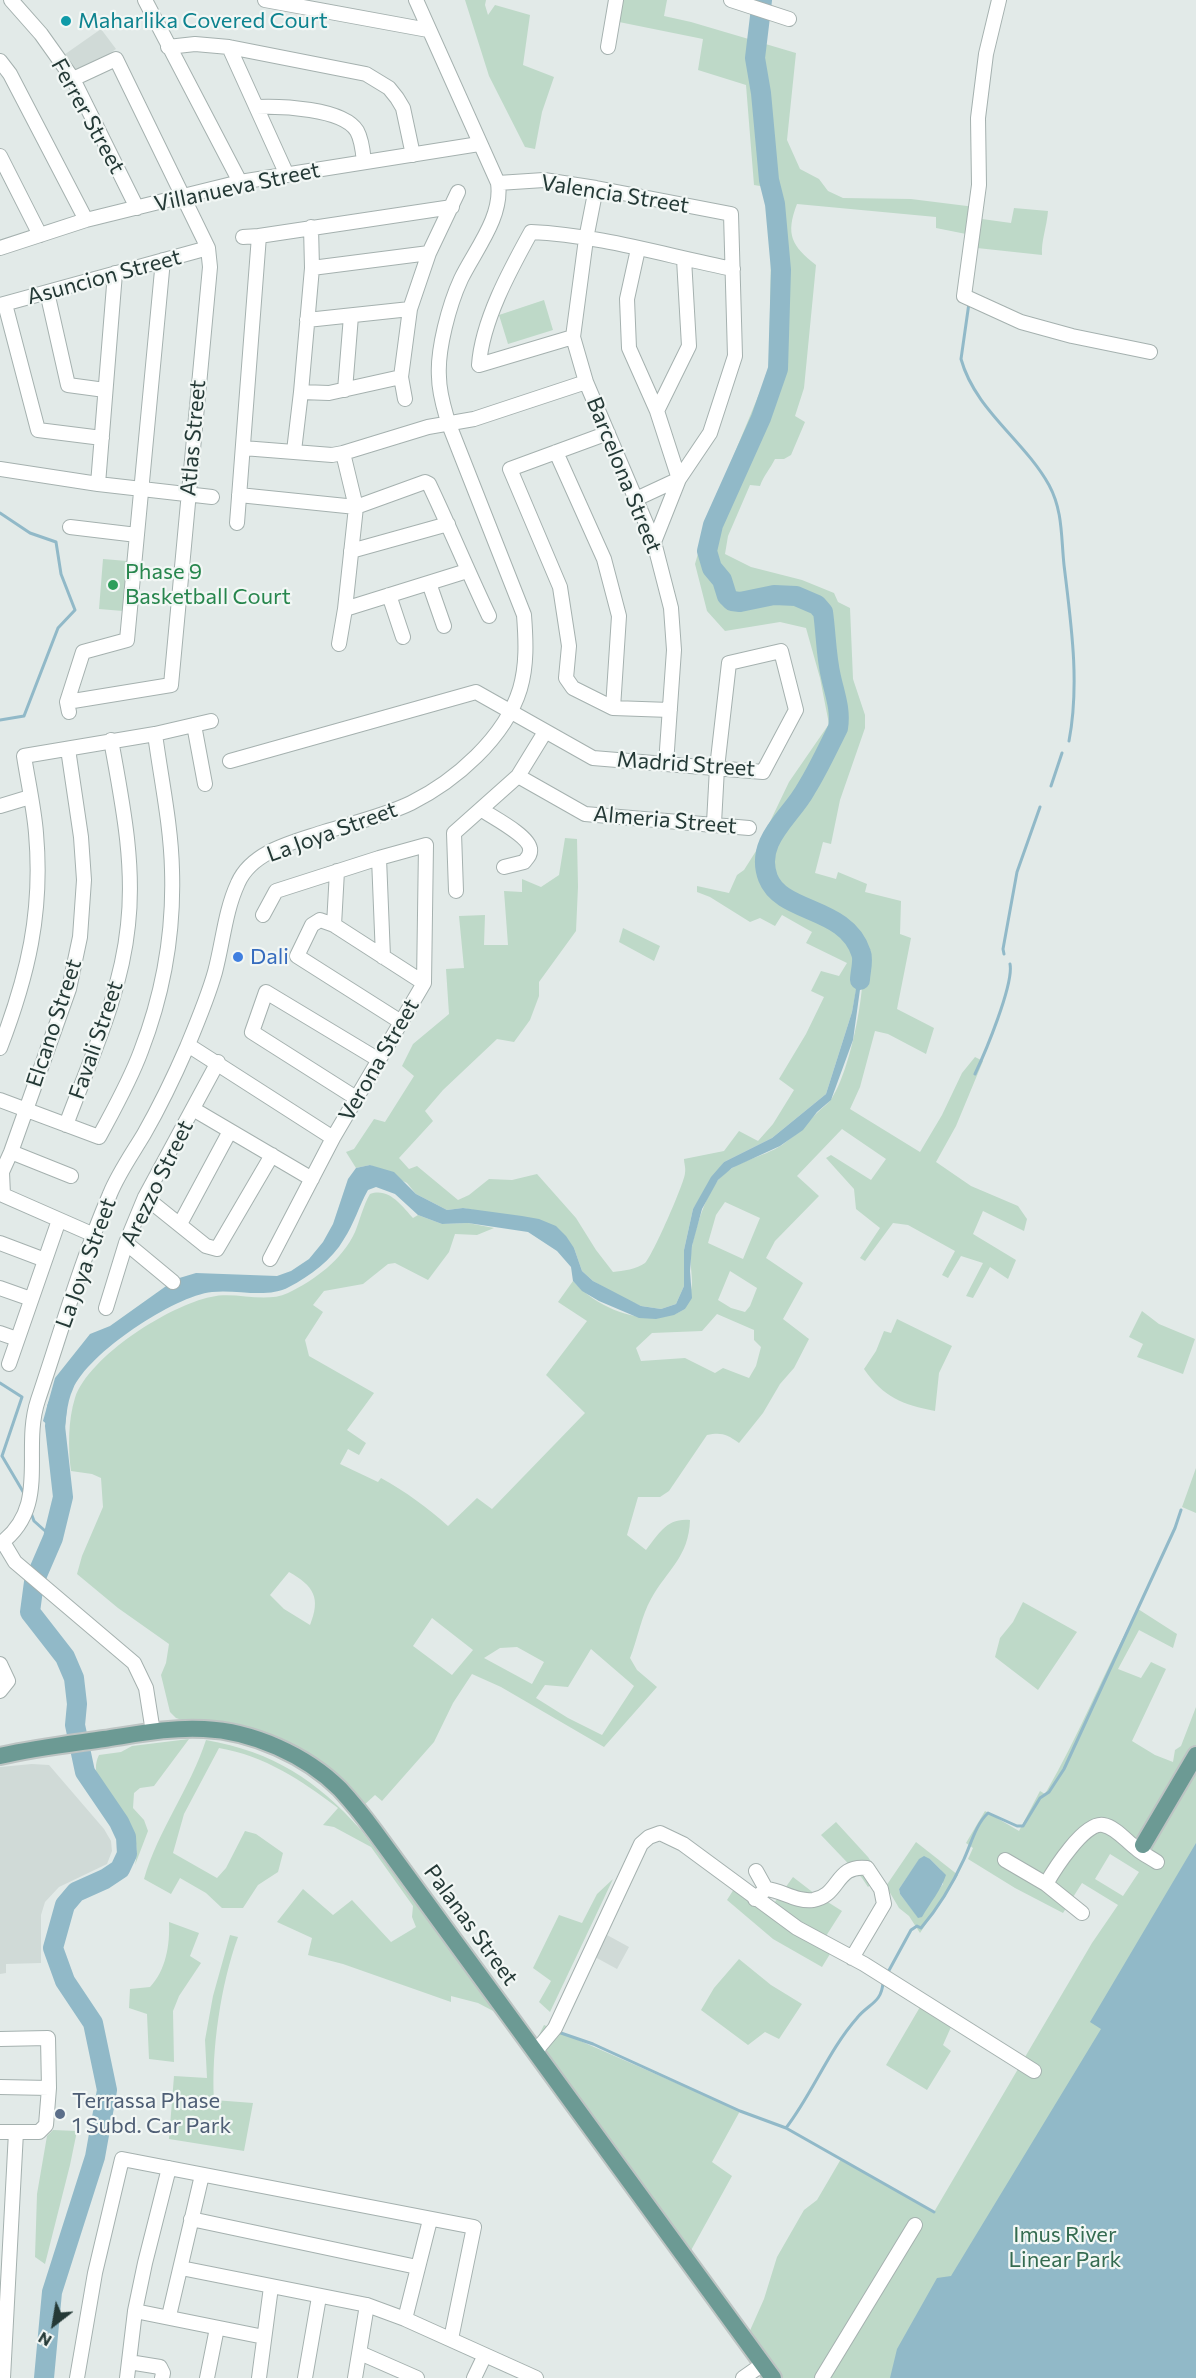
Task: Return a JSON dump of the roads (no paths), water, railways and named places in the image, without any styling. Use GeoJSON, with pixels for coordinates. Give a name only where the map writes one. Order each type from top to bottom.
{"type":"FeatureCollection","features":[{"type":"Feature","properties":{"kind":"main road","name":"Palanas Street"},"geometry":{"type":"LineString","coordinates":[[8,1754],[153,1732],[205,1728],[238,1734],[283,1750],[322,1774],[339,1789],[375,1832],[773,2378]]}},
{"type":"Feature","properties":{"kind":"main road"},"geometry":{"type":"LineString","coordinates":[[1143,1845],[1196,1755]]}},
{"type":"Feature","properties":{"kind":"street","name":"Ferrer Street"},"geometry":{"type":"LineString","coordinates":[[11,0],[41,34],[73,79],[137,207]]}},
{"type":"Feature","properties":{"kind":"street"},"geometry":{"type":"LineString","coordinates":[[145,0],[240,182]]}},
{"type":"Feature","properties":{"kind":"street"},"geometry":{"type":"LineString","coordinates":[[265,0],[428,30]]}},
{"type":"Feature","properties":{"kind":"street"},"geometry":{"type":"LineString","coordinates":[[416,0],[498,183]]}},
{"type":"Feature","properties":{"kind":"street"},"geometry":{"type":"LineString","coordinates":[[608,47],[616,0]]}},
{"type":"Feature","properties":{"kind":"street"},"geometry":{"type":"LineString","coordinates":[[999,0],[986,54],[978,118],[979,185],[964,296],[1021,321],[1072,336],[1150,352]]}},
{"type":"Feature","properties":{"kind":"street"},"geometry":{"type":"LineString","coordinates":[[735,1],[789,19]]}},
{"type":"Feature","properties":{"kind":"street"},"geometry":{"type":"LineString","coordinates":[[168,47],[195,44],[229,47],[366,74],[390,88],[403,108],[413,155]]}},
{"type":"Feature","properties":{"kind":"street"},"geometry":{"type":"LineString","coordinates":[[229,47],[287,175]]}},
{"type":"Feature","properties":{"kind":"street","name":"Atlas Street"},"geometry":{"type":"LineString","coordinates":[[73,79],[116,59],[208,248],[210,267],[171,685],[68,707],[83,652],[127,640],[137,535]]}},
{"type":"Feature","properties":{"kind":"street"},"geometry":{"type":"LineString","coordinates":[[0,61],[10,74],[86,220]]}},
{"type":"Feature","properties":{"kind":"street"},"geometry":{"type":"LineString","coordinates":[[255,107],[277,106],[340,117],[356,129],[364,162]]}},
{"type":"Feature","properties":{"kind":"street","name":"Villanueva Street"},"geometry":{"type":"LineString","coordinates":[[0,248],[86,220],[240,182],[479,144]]}},
{"type":"Feature","properties":{"kind":"street"},"geometry":{"type":"LineString","coordinates":[[0,156],[40,235]]}},
{"type":"Feature","properties":{"kind":"street","name":"Valencia Street"},"geometry":{"type":"LineString","coordinates":[[498,183],[544,180],[731,214],[733,269]]}},
{"type":"Feature","properties":{"kind":"street","name":"La Joya Street"},"geometry":{"type":"LineString","coordinates":[[5,1541],[22,1521],[29,1506],[38,1401],[94,1235],[111,1191],[168,1089],[188,1045],[215,973],[239,879],[253,862],[283,845],[389,812],[422,796],[459,772],[479,753],[510,711],[519,691],[527,648],[524,615],[448,422],[438,375],[446,329],[460,280],[491,219],[499,194],[498,183]]}},
{"type":"Feature","properties":{"kind":"street","name":"Barcelona Street"},"geometry":{"type":"LineString","coordinates":[[596,188],[586,239],[573,337],[586,382],[654,542],[671,608],[674,650],[666,764]]}},
{"type":"Feature","properties":{"kind":"street"},"geometry":{"type":"LineString","coordinates":[[405,399],[401,377],[410,309],[429,253],[458,192]]}},
{"type":"Feature","properties":{"kind":"street"},"geometry":{"type":"LineString","coordinates":[[243,237],[452,207]]}},
{"type":"Feature","properties":{"kind":"street"},"geometry":{"type":"LineString","coordinates":[[294,451],[312,268],[311,226]]}},
{"type":"Feature","properties":{"kind":"street"},"geometry":{"type":"LineString","coordinates":[[573,337],[480,365],[480,353],[502,285],[531,232],[555,233],[733,269],[735,356],[710,434],[679,479],[654,542]]}},
{"type":"Feature","properties":{"kind":"street"},"geometry":{"type":"LineString","coordinates":[[237,523],[259,236]]}},
{"type":"Feature","properties":{"kind":"street","name":"Asuncion Street"},"geometry":{"type":"LineString","coordinates":[[2,305],[208,248]]}},
{"type":"Feature","properties":{"kind":"street"},"geometry":{"type":"LineString","coordinates":[[638,249],[627,298],[629,348],[657,411],[679,479]]}},
{"type":"Feature","properties":{"kind":"street"},"geometry":{"type":"LineString","coordinates":[[312,268],[429,253]]}},
{"type":"Feature","properties":{"kind":"street"},"geometry":{"type":"LineString","coordinates":[[657,411],[689,346],[684,259]]}},
{"type":"Feature","properties":{"kind":"street"},"geometry":{"type":"LineString","coordinates":[[70,527],[137,535],[163,260]]}},
{"type":"Feature","properties":{"kind":"street"},"geometry":{"type":"LineString","coordinates":[[98,484],[115,273]]}},
{"type":"Feature","properties":{"kind":"street"},"geometry":{"type":"LineString","coordinates":[[47,292],[68,385],[105,390]]}},
{"type":"Feature","properties":{"kind":"street"},"geometry":{"type":"LineString","coordinates":[[2,305],[38,430],[102,438]]}},
{"type":"Feature","properties":{"kind":"street"},"geometry":{"type":"LineString","coordinates":[[307,320],[410,309]]}},
{"type":"Feature","properties":{"kind":"street"},"geometry":{"type":"LineString","coordinates":[[345,390],[351,316]]}},
{"type":"Feature","properties":{"kind":"street"},"geometry":{"type":"LineString","coordinates":[[301,392],[329,393],[401,377]]}},
{"type":"Feature","properties":{"kind":"street"},"geometry":{"type":"LineString","coordinates":[[243,448],[343,453],[448,422],[474,419],[586,382]]}},
{"type":"Feature","properties":{"kind":"street"},"geometry":{"type":"LineString","coordinates":[[608,433],[510,470],[560,587],[569,646],[566,678],[573,688],[613,708],[670,710]]}},
{"type":"Feature","properties":{"kind":"street"},"geometry":{"type":"LineString","coordinates":[[556,452],[604,559],[619,616],[613,708]]}},
{"type":"Feature","properties":{"kind":"street"},"geometry":{"type":"LineString","coordinates":[[339,644],[356,507],[343,453]]}},
{"type":"Feature","properties":{"kind":"street"},"geometry":{"type":"LineString","coordinates":[[0,470],[212,497]]}},
{"type":"Feature","properties":{"kind":"street"},"geometry":{"type":"LineString","coordinates":[[636,499],[679,479]]}},
{"type":"Feature","properties":{"kind":"street"},"geometry":{"type":"LineString","coordinates":[[239,495],[356,507],[425,482],[429,484],[489,616]]}},
{"type":"Feature","properties":{"kind":"street"},"geometry":{"type":"LineString","coordinates":[[351,551],[448,524]]}},
{"type":"Feature","properties":{"kind":"street"},"geometry":{"type":"LineString","coordinates":[[345,609],[467,571]]}},
{"type":"Feature","properties":{"kind":"street"},"geometry":{"type":"LineString","coordinates":[[429,582],[444,626]]}},
{"type":"Feature","properties":{"kind":"street"},"geometry":{"type":"LineString","coordinates":[[389,595],[403,637]]}},
{"type":"Feature","properties":{"kind":"street","name":"Madrid Street"},"geometry":{"type":"LineString","coordinates":[[230,761],[476,692],[593,758],[763,772],[796,710],[781,651],[729,663],[717,768]]}},
{"type":"Feature","properties":{"kind":"street"},"geometry":{"type":"LineString","coordinates":[[0,1048],[27,969],[36,926],[38,887],[36,832],[24,756],[155,734],[211,721]]}},
{"type":"Feature","properties":{"kind":"street"},"geometry":{"type":"LineString","coordinates":[[194,725],[205,784]]}},
{"type":"Feature","properties":{"kind":"street"},"geometry":{"type":"LineString","coordinates":[[456,891],[454,833],[518,776],[546,732]]}},
{"type":"Feature","properties":{"kind":"street"},"geometry":{"type":"LineString","coordinates":[[0,1100],[99,1137],[142,1050],[161,989],[171,915],[172,869],[155,734]]}},
{"type":"Feature","properties":{"kind":"street","name":"Favali Street"},"geometry":{"type":"LineString","coordinates":[[66,1125],[106,1023],[128,926],[128,836],[111,740]]}},
{"type":"Feature","properties":{"kind":"street","name":"Elcano Street"},"geometry":{"type":"LineString","coordinates":[[68,749],[80,826],[84,880],[80,937],[69,989],[2,1172],[3,1195],[94,1235]]}},
{"type":"Feature","properties":{"kind":"street"},"geometry":{"type":"LineString","coordinates":[[714,823],[717,768]]}},
{"type":"Feature","properties":{"kind":"street","name":"Almeria Street"},"geometry":{"type":"LineString","coordinates":[[518,776],[585,814],[714,823],[749,828]]}},
{"type":"Feature","properties":{"kind":"street"},"geometry":{"type":"LineString","coordinates":[[0,806],[30,797]]}},
{"type":"Feature","properties":{"kind":"street"},"geometry":{"type":"LineString","coordinates":[[482,810],[526,839],[531,848],[530,855],[524,862],[504,867]]}},
{"type":"Feature","properties":{"kind":"street","name":"Verona Street"},"geometry":{"type":"LineString","coordinates":[[270,1259],[333,1138],[424,983],[426,845],[379,858]]}},
{"type":"Feature","properties":{"kind":"street"},"geometry":{"type":"LineString","coordinates":[[262,915],[276,891],[379,858],[383,957]]}},
{"type":"Feature","properties":{"kind":"street"},"geometry":{"type":"LineString","coordinates":[[327,923],[336,872]]}},
{"type":"Feature","properties":{"kind":"street"},"geometry":{"type":"LineString","coordinates":[[401,1022],[297,956],[312,925],[327,923],[424,983]]}},
{"type":"Feature","properties":{"kind":"street"},"geometry":{"type":"LineString","coordinates":[[356,1098],[252,1032],[266,992],[379,1060]]}},
{"type":"Feature","properties":{"kind":"street"},"geometry":{"type":"LineString","coordinates":[[188,1045],[218,1062],[333,1138]]}},
{"type":"Feature","properties":{"kind":"street","name":"Arezzo Street"},"geometry":{"type":"LineString","coordinates":[[106,1308],[126,1243],[145,1197],[218,1062]]}},
{"type":"Feature","properties":{"kind":"street"},"geometry":{"type":"LineString","coordinates":[[193,1109],[312,1179]]}},
{"type":"Feature","properties":{"kind":"street"},"geometry":{"type":"LineString","coordinates":[[180,1224],[230,1131]]}},
{"type":"Feature","properties":{"kind":"street"},"geometry":{"type":"LineString","coordinates":[[11,1152],[71,1176]]}},
{"type":"Feature","properties":{"kind":"street"},"geometry":{"type":"LineString","coordinates":[[145,1197],[210,1249],[219,1247],[272,1155]]}},
{"type":"Feature","properties":{"kind":"street"},"geometry":{"type":"LineString","coordinates":[[9,1364],[59,1220]]}},
{"type":"Feature","properties":{"kind":"street"},"geometry":{"type":"LineString","coordinates":[[0,1243],[45,1260]]}},
{"type":"Feature","properties":{"kind":"street"},"geometry":{"type":"LineString","coordinates":[[126,1243],[173,1282]]}},
{"type":"Feature","properties":{"kind":"street"},"geometry":{"type":"LineString","coordinates":[[0,1288],[31,1299]]}},
{"type":"Feature","properties":{"kind":"street"},"geometry":{"type":"LineString","coordinates":[[0,1333],[17,1340]]}},
{"type":"Feature","properties":{"kind":"street"},"geometry":{"type":"LineString","coordinates":[[5,1541],[15,1562],[52,1596],[109,1639],[134,1663],[146,1688],[153,1732]]}},
{"type":"Feature","properties":{"kind":"street"},"geometry":{"type":"LineString","coordinates":[[0,1664],[8,1681],[0,1692]]}},
{"type":"Feature","properties":{"kind":"street"},"geometry":{"type":"LineString","coordinates":[[1046,1884],[1074,1844],[1096,1826],[1103,1825],[1115,1831],[1157,1862]]}},
{"type":"Feature","properties":{"kind":"street"},"geometry":{"type":"LineString","coordinates":[[535,2052],[555,2028],[642,1844],[649,1837],[660,1833],[682,1844],[797,1928],[852,1958],[1034,2071]]}},
{"type":"Feature","properties":{"kind":"street"},"geometry":{"type":"LineString","coordinates":[[1005,1860],[1046,1884],[1082,1913]]}},
{"type":"Feature","properties":{"kind":"street"},"geometry":{"type":"LineString","coordinates":[[756,1871],[766,1888],[784,1895],[811,1900],[829,1893],[849,1870],[856,1867],[867,1868],[881,1889],[884,1904],[852,1958]]}},
{"type":"Feature","properties":{"kind":"street"},"geometry":{"type":"LineString","coordinates":[[755,1899],[766,1888]]}},
{"type":"Feature","properties":{"kind":"street"},"geometry":{"type":"LineString","coordinates":[[0,2038],[48,2038],[49,2088],[46,2125],[39,2132],[0,2132]]}},
{"type":"Feature","properties":{"kind":"street"},"geometry":{"type":"LineString","coordinates":[[0,2087],[49,2088]]}},
{"type":"Feature","properties":{"kind":"street"},"geometry":{"type":"LineString","coordinates":[[3,2378],[16,2132]]}},
{"type":"Feature","properties":{"kind":"street"},"geometry":{"type":"LineString","coordinates":[[77,2378],[95,2273],[122,2159],[430,2220],[474,2226],[451,2339]]}},
{"type":"Feature","properties":{"kind":"street"},"geometry":{"type":"LineString","coordinates":[[127,2378],[135,2311],[169,2168]]}},
{"type":"Feature","properties":{"kind":"street"},"geometry":{"type":"LineString","coordinates":[[169,2316],[202,2175]]}},
{"type":"Feature","properties":{"kind":"street"},"geometry":{"type":"LineString","coordinates":[[191,2219],[417,2267]]}},
{"type":"Feature","properties":{"kind":"street"},"geometry":{"type":"LineString","coordinates":[[405,2319],[430,2220]]}},
{"type":"Feature","properties":{"kind":"street"},"geometry":{"type":"LineString","coordinates":[[822,2378],[915,2225]]}},
{"type":"Feature","properties":{"kind":"street"},"geometry":{"type":"LineString","coordinates":[[181,2268],[367,2305],[451,2339],[531,2377]]}},
{"type":"Feature","properties":{"kind":"street"},"geometry":{"type":"LineString","coordinates":[[258,2378],[271,2287]]}},
{"type":"Feature","properties":{"kind":"street"},"geometry":{"type":"LineString","coordinates":[[305,2378],[319,2297]]}},
{"type":"Feature","properties":{"kind":"street"},"geometry":{"type":"LineString","coordinates":[[355,2378],[367,2305]]}},
{"type":"Feature","properties":{"kind":"street"},"geometry":{"type":"LineString","coordinates":[[135,2311],[169,2316],[264,2337]]}},
{"type":"Feature","properties":{"kind":"street"},"geometry":{"type":"LineString","coordinates":[[207,2378],[217,2328]]}},
{"type":"Feature","properties":{"kind":"street"},"geometry":{"type":"LineString","coordinates":[[360,2353],[415,2378]]}},
{"type":"Feature","properties":{"kind":"street"},"geometry":{"type":"LineString","coordinates":[[474,2378],[485,2355]]}},
{"type":"Feature","properties":{"kind":"street"},"geometry":{"type":"LineString","coordinates":[[129,2362],[160,2367],[164,2373],[162,2378]]}},
{"type":"Feature","properties":{"kind":"street"},"geometry":{"type":"LineString","coordinates":[[743,2378],[763,2364]]}},
{"type":"Feature","properties":{"kind":"water"},"geometry":{"type":"Polygon","coordinates":[[[862,954],[863,968],[853,1040],[831,1100],[817,1112],[803,1130],[780,1146],[732,1168],[718,1180],[702,1209],[692,1246],[690,1271],[692,1298],[685,1309],[674,1315],[656,1319],[639,1318],[582,1291],[573,1281],[571,1267],[557,1251],[528,1232],[468,1223],[442,1224],[418,1215],[395,1194],[376,1187],[368,1190],[339,1247],[312,1273],[280,1291],[212,1292],[176,1304],[155,1315],[114,1344],[82,1375],[69,1401],[64,1439],[43,1421],[55,1378],[90,1334],[110,1326],[176,1279],[196,1273],[277,1276],[291,1271],[309,1259],[323,1242],[333,1224],[348,1179],[356,1168],[370,1165],[394,1172],[416,1194],[447,1210],[463,1208],[522,1216],[539,1219],[556,1226],[574,1248],[582,1271],[593,1281],[641,1306],[661,1309],[676,1304],[684,1286],[684,1250],[693,1209],[711,1177],[724,1162],[772,1138],[826,1094],[852,1012],[862,954]]]}},
{"type":"Feature","properties":{"kind":"water","name":"Imus River Linear Park"},"geometry":{"type":"Polygon","coordinates":[[[1196,1843],[1196,2378],[890,2378],[897,2349],[937,2278],[951,2276],[1101,2029],[1090,2022],[1196,1843]]]}},
{"type":"Feature","properties":{"kind":"water"},"geometry":{"type":"Polygon","coordinates":[[[924,1856],[946,1875],[922,1917],[918,1918],[900,1894],[899,1889],[919,1859],[924,1856]]]}},
{"type":"Feature","properties":{"kind":"waterway"},"geometry":{"type":"LineString","coordinates":[[762,0],[755,58],[761,93],[769,180],[775,204],[781,270],[778,369],[761,418],[713,525],[707,551],[712,568],[722,580],[727,596],[732,601],[740,602],[774,595],[796,596],[817,605],[823,612],[828,661],[838,709],[838,728],[810,782],[770,841],[765,865],[768,878],[775,890],[786,898],[829,918],[853,938],[862,956],[860,980]]}},
{"type":"Feature","properties":{"kind":"waterway"},"geometry":{"type":"LineString","coordinates":[[969,303],[961,359],[968,377],[988,409],[1039,469],[1057,505],[1072,631],[1074,697],[1069,741]]}},
{"type":"Feature","properties":{"kind":"waterway"},"geometry":{"type":"LineString","coordinates":[[0,513],[30,533],[56,542],[61,574],[75,610],[58,628],[24,716],[0,720]]}},
{"type":"Feature","properties":{"kind":"waterway"},"geometry":{"type":"LineString","coordinates":[[1051,786],[1062,753]]}},
{"type":"Feature","properties":{"kind":"waterway"},"geometry":{"type":"LineString","coordinates":[[1004,954],[1017,872],[1040,807]]}},
{"type":"Feature","properties":{"kind":"waterway"},"geometry":{"type":"LineString","coordinates":[[975,1074],[992,1035],[1008,987],[1010,964]]}},
{"type":"Feature","properties":{"kind":"waterway"},"geometry":{"type":"LineString","coordinates":[[0,1383],[22,1397],[2,1456],[25,1495]]}},
{"type":"Feature","properties":{"kind":"waterway"},"geometry":{"type":"LineString","coordinates":[[44,2378],[52,2292],[95,2157],[107,2090],[93,2023],[65,1981],[53,1948],[65,1905],[76,1892],[105,1879],[120,1869],[127,1854],[126,1837],[119,1822],[85,1772],[75,1725],[77,1704],[74,1678],[65,1657],[30,1612],[34,1582],[53,1538],[63,1497],[55,1426],[57,1407]]}},
{"type":"Feature","properties":{"kind":"waterway"},"geometry":{"type":"LineString","coordinates":[[887,1974],[911,1930],[917,1926],[921,1928],[945,1895],[960,1868],[977,1828],[988,1813],[1017,1826],[1023,1826],[1040,1798],[1049,1792],[1064,1769],[1175,1528],[1181,1510]]}},
{"type":"Feature","properties":{"kind":"waterway"},"geometry":{"type":"LineString","coordinates":[[31,1513],[34,1521],[53,1538]]}},
{"type":"Feature","properties":{"kind":"waterway"},"geometry":{"type":"LineString","coordinates":[[786,2128],[847,2031],[861,2013],[880,1995],[883,1982]]}},
{"type":"Feature","properties":{"kind":"waterway"},"geometry":{"type":"LineString","coordinates":[[558,2032],[593,2044],[740,2111],[786,2128],[934,2212]]}},
{"type":"Feature","properties":{"kind":"place","name":"Maharlika Covered Court"},"geometry":{"type":"Point","coordinates":[66,21]}},
{"type":"Feature","properties":{"kind":"place","name":"Phase 9 Basketball Court"},"geometry":{"type":"Point","coordinates":[113,585]}},
{"type":"Feature","properties":{"kind":"place","name":"Dali"},"geometry":{"type":"Point","coordinates":[238,957]}},
{"type":"Feature","properties":{"kind":"place","name":"Terrassa Phase 1 Subd. Car Park"},"geometry":{"type":"Point","coordinates":[60,2114]}}]}
